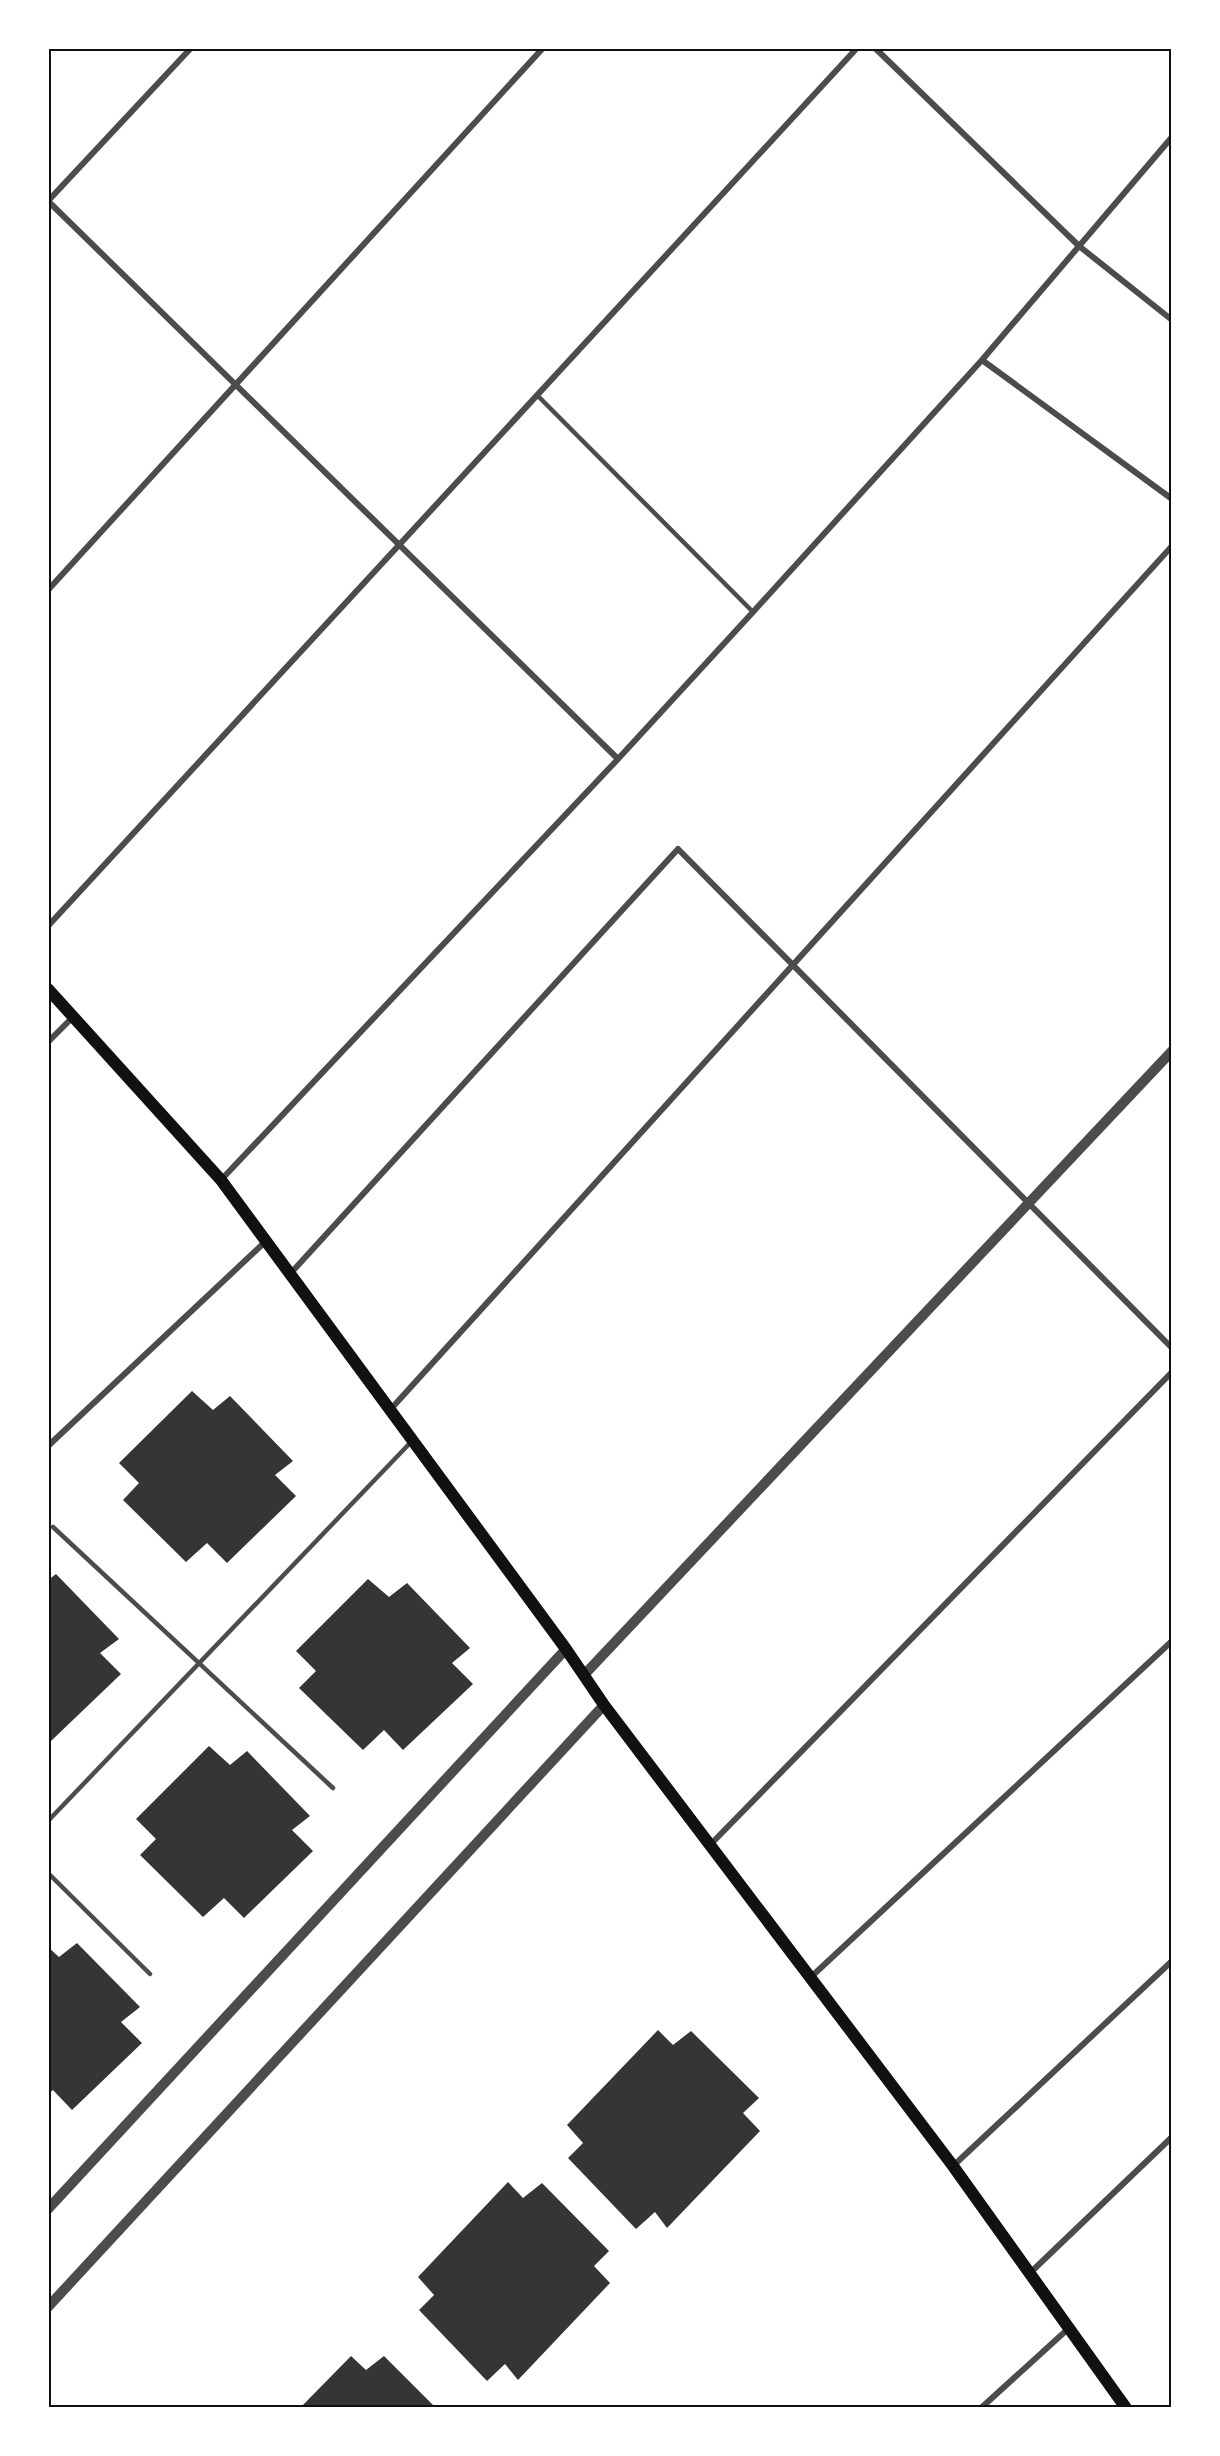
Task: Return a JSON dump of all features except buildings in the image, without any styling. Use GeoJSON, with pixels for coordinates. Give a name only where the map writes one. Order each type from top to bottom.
{"type":"FeatureCollection","features":[{"type":"Feature","properties":{"kind":"main road"},"geometry":{"type":"LineString","coordinates":[[48,989],[221,1180],[566,1649],[604,1705],[953,2166],[1126,2408]]}},
{"type":"Feature","properties":{"kind":"street"},"geometry":{"type":"LineString","coordinates":[[190,48],[48,201],[618,759]]}},
{"type":"Feature","properties":{"kind":"street"},"geometry":{"type":"LineString","coordinates":[[48,590],[543,48]]}},
{"type":"Feature","properties":{"kind":"street"},"geometry":{"type":"LineString","coordinates":[[48,926],[857,48]]}},
{"type":"Feature","properties":{"kind":"street"},"geometry":{"type":"LineString","coordinates":[[875,48],[1079,246],[1172,320]]}},
{"type":"Feature","properties":{"kind":"street"},"geometry":{"type":"LineString","coordinates":[[221,1180],[618,759],[753,612],[982,360],[1172,137]]}},
{"type":"Feature","properties":{"kind":"street"},"geometry":{"type":"LineString","coordinates":[[982,360],[1172,499]]}},
{"type":"Feature","properties":{"kind":"street"},"geometry":{"type":"LineString","coordinates":[[390,1410],[1172,546]]}},
{"type":"Feature","properties":{"kind":"street"},"geometry":{"type":"LineString","coordinates":[[290,1274],[678,849],[1172,1348]]}},
{"type":"Feature","properties":{"kind":"street"},"geometry":{"type":"LineString","coordinates":[[48,1042],[74,1016]]}},
{"type":"Feature","properties":{"kind":"street"},"geometry":{"type":"LineString","coordinates":[[584,1675],[1172,1051]]}},
{"type":"Feature","properties":{"kind":"street"},"geometry":{"type":"LineString","coordinates":[[48,1446],[266,1241]]}},
{"type":"Feature","properties":{"kind":"street"},"geometry":{"type":"LineString","coordinates":[[710,1845],[1172,1372]]}},
{"type":"Feature","properties":{"kind":"street"},"geometry":{"type":"LineString","coordinates":[[810,1977],[1172,1641]]}},
{"type":"Feature","properties":{"kind":"street"},"geometry":{"type":"LineString","coordinates":[[48,2209],[566,1649]]}},
{"type":"Feature","properties":{"kind":"street"},"geometry":{"type":"LineString","coordinates":[[48,2307],[604,1705]]}},
{"type":"Feature","properties":{"kind":"street"},"geometry":{"type":"LineString","coordinates":[[953,2166],[1172,1961]]}},
{"type":"Feature","properties":{"kind":"street"},"geometry":{"type":"LineString","coordinates":[[1029,2273],[1172,2137]]}},
{"type":"Feature","properties":{"kind":"street"},"geometry":{"type":"LineString","coordinates":[[981,2408],[1069,2328]]}},
{"type":"Feature","properties":{"kind":"lane"},"geometry":{"type":"LineString","coordinates":[[537,395],[753,612]]}},
{"type":"Feature","properties":{"kind":"lane"},"geometry":{"type":"LineString","coordinates":[[49,1818],[412,1440]]}},
{"type":"Feature","properties":{"kind":"lane"},"geometry":{"type":"LineString","coordinates":[[52,1527],[333,1788]]}},
{"type":"Feature","properties":{"kind":"lane"},"geometry":{"type":"LineString","coordinates":[[48,1873],[150,1974]]}}]}
